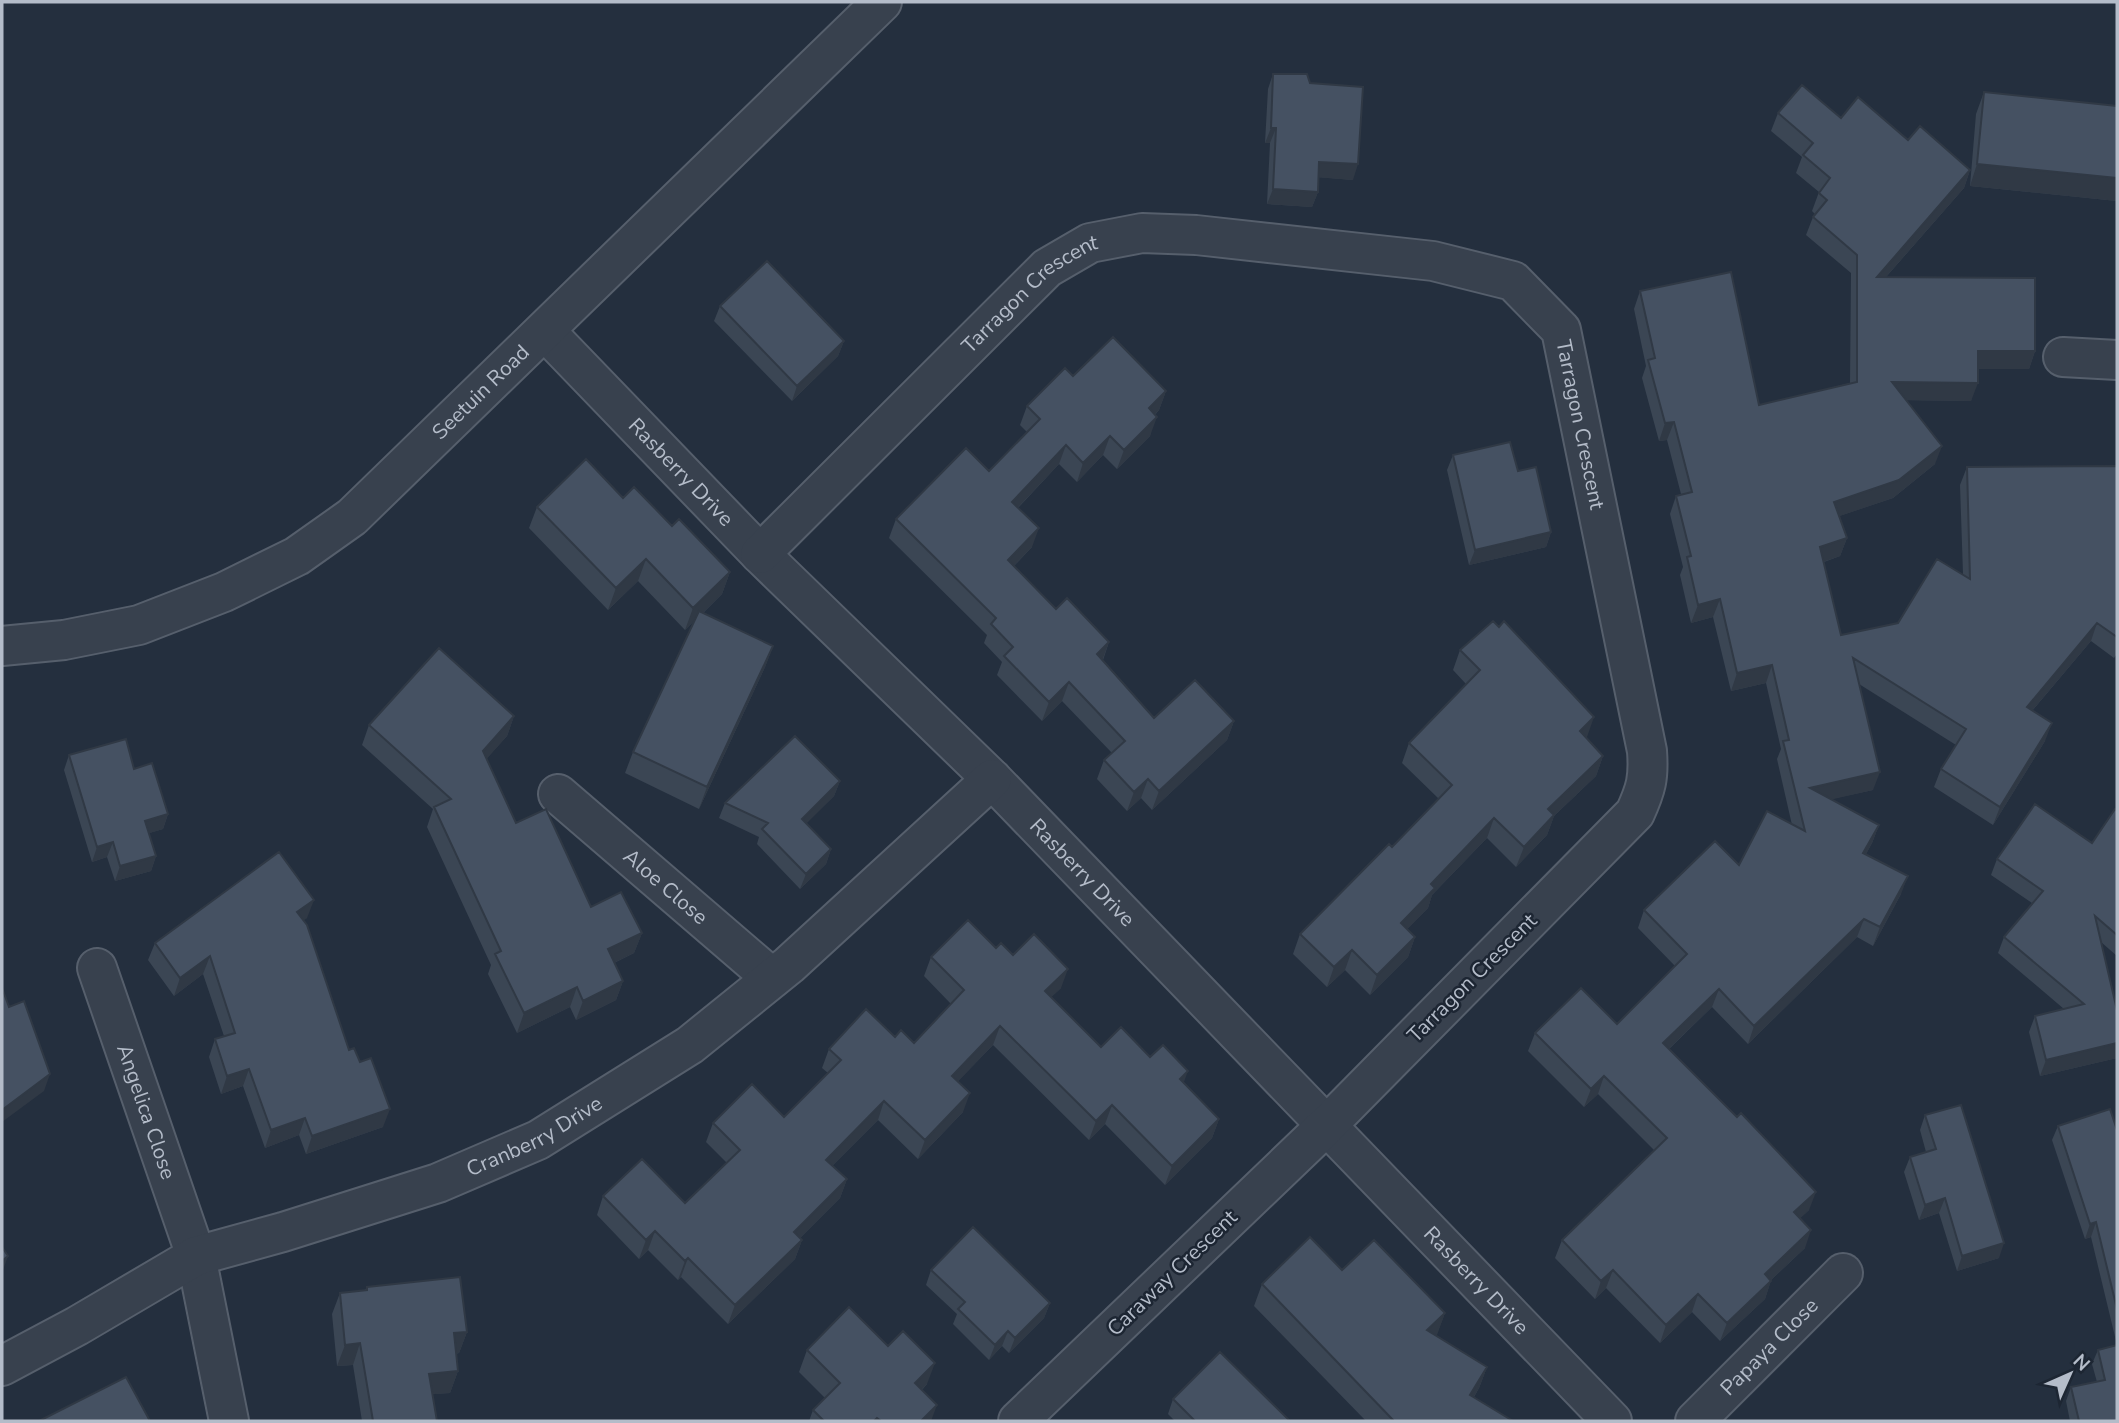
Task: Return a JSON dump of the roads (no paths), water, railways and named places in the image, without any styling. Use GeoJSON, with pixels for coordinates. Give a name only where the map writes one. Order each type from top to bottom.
{"type":"FeatureCollection","features":[{"type":"Feature","properties":{"kind":"street","name":"Seetuin Road"},"geometry":{"type":"LineString","coordinates":[[2,646],[64,640],[139,625],[224,592],[297,556],[352,517],[882,2]]}},
{"type":"Feature","properties":{"kind":"street","name":"Tarragon Crescent"},"geometry":{"type":"LineString","coordinates":[[760,554],[1047,268],[1090,243],[1142,233],[1196,235],[1433,261],[1513,281],[1561,330],[1647,751],[1647,789],[1635,813],[1326,1126]]}},
{"type":"Feature","properties":{"kind":"street","name":"Rasberry Drive"},"geometry":{"type":"LineString","coordinates":[[545,331],[760,554],[992,779],[1612,1421]]}},
{"type":"Feature","properties":{"kind":"street"},"geometry":{"type":"LineString","coordinates":[[2063,357],[2117,360]]}},
{"type":"Feature","properties":{"kind":"street","name":"Cranberry Drive"},"geometry":{"type":"LineString","coordinates":[[2,1366],[77,1326],[196,1256],[283,1232],[438,1183],[538,1140],[690,1045],[772,978],[992,779]]}},
{"type":"Feature","properties":{"kind":"street","name":"Aloe Close"},"geometry":{"type":"LineString","coordinates":[[558,794],[772,978]]}},
{"type":"Feature","properties":{"kind":"street","name":"Angelica Close"},"geometry":{"type":"LineString","coordinates":[[97,968],[196,1256],[229,1421]]}},
{"type":"Feature","properties":{"kind":"street","name":"Caraway Crescent"},"geometry":{"type":"LineString","coordinates":[[1018,1421],[1326,1126]]}},
{"type":"Feature","properties":{"kind":"street","name":"Papaya Close"},"geometry":{"type":"LineString","coordinates":[[1695,1421],[1843,1273]]}}]}
